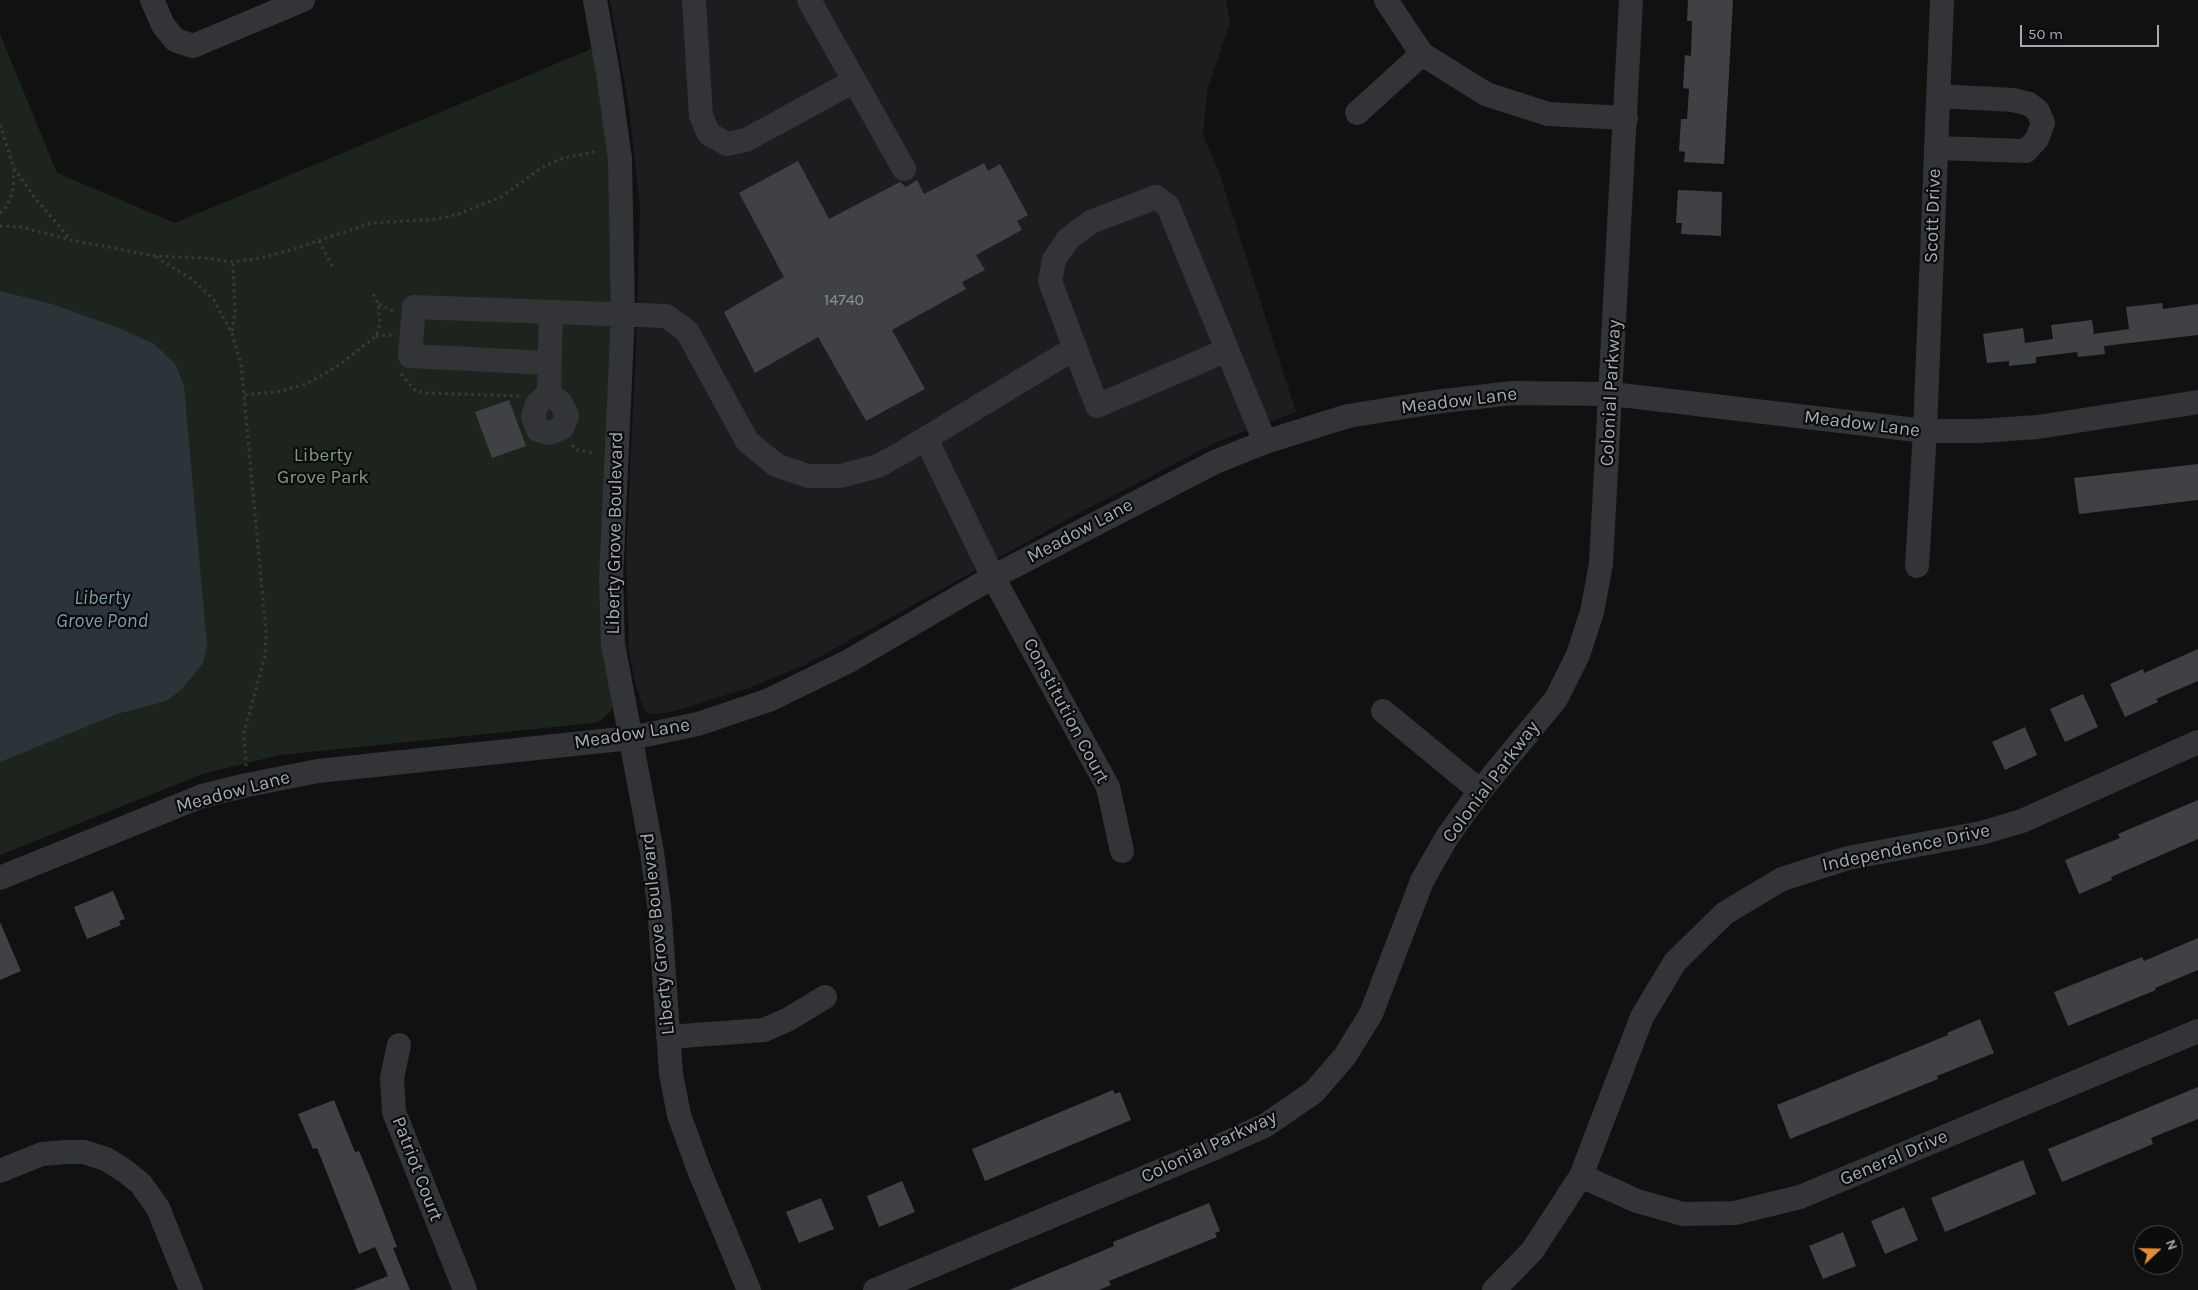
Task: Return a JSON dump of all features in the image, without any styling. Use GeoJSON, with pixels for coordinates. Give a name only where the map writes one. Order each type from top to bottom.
{"type":"FeatureCollection","features":[{"type":"Feature","properties":{"kind":"street"},"geometry":{"type":"LineString","coordinates":[[152,0],[163,25],[175,40],[193,46],[303,0]]}},
{"type":"Feature","properties":{"kind":"street","name":"Liberty Grove Boulevard"},"geometry":{"type":"LineString","coordinates":[[595,0],[608,73],[618,148],[623,314],[611,579],[613,644],[652,852],[659,904],[671,1074],[679,1115],[699,1170],[749,1290]]}},
{"type":"Feature","properties":{"kind":"street"},"geometry":{"type":"LineString","coordinates":[[694,0],[701,116],[709,134],[726,144],[746,140],[854,81]]}},
{"type":"Feature","properties":{"kind":"street"},"geometry":{"type":"LineString","coordinates":[[808,0],[904,169]]}},
{"type":"Feature","properties":{"kind":"street"},"geometry":{"type":"LineString","coordinates":[[1386,0],[1422,54],[1486,94],[1548,114],[1626,118]]}},
{"type":"Feature","properties":{"kind":"street","name":"Colonial Parkway"},"geometry":{"type":"LineString","coordinates":[[875,1290],[1266,1125],[1314,1092],[1345,1056],[1371,1014],[1422,881],[1447,837],[1480,791],[1556,699],[1578,655],[1592,612],[1601,564],[1612,394],[1631,0]]}},
{"type":"Feature","properties":{"kind":"street","name":"Scott Drive"},"geometry":{"type":"LineString","coordinates":[[1917,566],[1942,0]]}},
{"type":"Feature","properties":{"kind":"street"},"geometry":{"type":"LineString","coordinates":[[1357,113],[1422,54]]}},
{"type":"Feature","properties":{"kind":"street"},"geometry":{"type":"LineString","coordinates":[[1936,148],[2026,151],[2037,139],[2043,123],[2038,111],[2029,104],[2013,100],[1938,96]]}},
{"type":"Feature","properties":{"kind":"street"},"geometry":{"type":"LineString","coordinates":[[1227,350],[1097,406],[1050,282],[1054,260],[1068,239],[1091,222],[1156,197],[1168,206],[1265,442]]}},
{"type":"Feature","properties":{"kind":"street"},"geometry":{"type":"LineString","coordinates":[[549,362],[410,356],[414,307],[666,316],[687,331],[747,441],[776,465],[808,476],[841,476],[878,466],[926,439],[1074,348]]}},
{"type":"Feature","properties":{"kind":"street"},"geometry":{"type":"LineString","coordinates":[[549,393],[551,312]]}},
{"type":"Feature","properties":{"kind":"street","name":"Meadow Lane"},"geometry":{"type":"LineString","coordinates":[[0,878],[202,796],[247,785],[318,771],[631,738],[698,724],[769,700],[848,661],[993,577],[1215,462],[1265,442],[1348,416],[1435,402],[1512,393],[1612,394],[1924,431],[1978,431],[2038,426],[2198,402]]}},
{"type":"Feature","properties":{"kind":"street","name":"Constitution Court"},"geometry":{"type":"LineString","coordinates":[[926,439],[993,577],[1108,787],[1122,851]]}},
{"type":"Feature","properties":{"kind":"street"},"geometry":{"type":"LineString","coordinates":[[1383,711],[1480,791]]}},
{"type":"Feature","properties":{"kind":"street","name":"Independence Drive"},"geometry":{"type":"LineString","coordinates":[[1494,1290],[1532,1251],[1581,1176],[1642,1017],[1675,962],[1725,913],[1782,879],[1848,858],[1981,833],[2022,822],[2198,742]]}},
{"type":"Feature","properties":{"kind":"street"},"geometry":{"type":"LineString","coordinates":[[668,1037],[764,1030],[789,1019],[825,997]]}},
{"type":"Feature","properties":{"kind":"street","name":"General Drive"},"geometry":{"type":"LineString","coordinates":[[1581,1176],[1637,1201],[1683,1214],[1735,1212],[1800,1197],[2198,1031]]}},
{"type":"Feature","properties":{"kind":"street","name":"Patriot Court"},"geometry":{"type":"LineString","coordinates":[[400,1044],[392,1078],[394,1112],[464,1290]]}},
{"type":"Feature","properties":{"kind":"street"},"geometry":{"type":"LineString","coordinates":[[0,1171],[42,1154],[84,1152],[106,1159],[141,1184],[158,1208],[191,1290]]}},
{"type":"Feature","properties":{"kind":"path"},"geometry":{"type":"LineString","coordinates":[[0,125],[14,168],[45,211],[71,240]]}},
{"type":"Feature","properties":{"kind":"path"},"geometry":{"type":"LineString","coordinates":[[0,226],[21,227],[71,240],[155,256],[203,258],[233,262],[260,258],[371,223],[456,215],[501,197],[541,168],[560,159],[618,148]]}},
{"type":"Feature","properties":{"kind":"path"},"geometry":{"type":"LineString","coordinates":[[0,214],[5,209],[13,193],[14,168]]}},
{"type":"Feature","properties":{"kind":"path"},"geometry":{"type":"LineString","coordinates":[[318,241],[332,266]]}},
{"type":"Feature","properties":{"kind":"path"},"geometry":{"type":"LineString","coordinates":[[155,256],[193,280],[214,300],[232,333],[241,364],[246,395],[250,468],[266,632],[265,656],[244,733],[247,785]]}},
{"type":"Feature","properties":{"kind":"path"},"geometry":{"type":"LineString","coordinates":[[232,333],[235,313],[233,262]]}},
{"type":"Feature","properties":{"kind":"path"},"geometry":{"type":"LineString","coordinates":[[246,395],[282,391],[306,384],[334,369],[376,336],[380,324],[378,303],[373,294]]}},
{"type":"Feature","properties":{"kind":"path"},"geometry":{"type":"LineString","coordinates":[[378,303],[398,313],[398,308]]}},
{"type":"Feature","properties":{"kind":"path"},"geometry":{"type":"LineString","coordinates":[[394,328],[394,343]]}},
{"type":"Feature","properties":{"kind":"path"},"geometry":{"type":"LineString","coordinates":[[376,336],[393,335]]}},
{"type":"Feature","properties":{"kind":"path"},"geometry":{"type":"LineString","coordinates":[[399,372],[405,382],[415,390],[424,393],[524,396]]}},
{"type":"Feature","properties":{"kind":"path"},"geometry":{"type":"LineString","coordinates":[[566,439],[577,450],[594,453]]}},
{"type":"Feature","properties":{"kind":"shaded area"},"geometry":{"type":"Polygon","coordinates":[[[610,0],[1226,0],[1230,23],[1207,91],[1203,135],[1218,169],[1296,412],[1219,441],[1079,513],[805,665],[746,689],[668,713],[652,714],[645,711],[636,686],[629,653],[626,557],[636,348],[640,208],[629,108],[610,0]]]}},
{"type":"Feature","properties":{"kind":"green space","name":"Liberty Grove Park"},"geometry":{"type":"Polygon","coordinates":[[[0,34],[57,173],[175,223],[596,47],[613,195],[614,702],[611,711],[601,720],[593,723],[280,755],[202,774],[0,855],[0,34]]]}},
{"type":"Feature","properties":{"kind":"water","name":"Liberty Grove Pond"},"geometry":{"type":"Polygon","coordinates":[[[0,291],[55,305],[121,329],[154,344],[176,365],[184,386],[207,646],[203,663],[182,689],[166,701],[117,714],[0,762],[0,291]]]}},
{"type":"Feature","properties":{"kind":"building"},"geometry":{"type":"Polygon","coordinates":[[[1688,0],[1733,0],[1724,164],[1684,162],[1685,152],[1679,151],[1681,119],[1687,119],[1689,89],[1683,88],[1685,55],[1691,56],[1692,21],[1687,21],[1688,0]]]}},
{"type":"Feature","properties":{"kind":"building"},"geometry":{"type":"Polygon","coordinates":[[[798,161],[829,219],[900,182],[906,187],[917,180],[924,194],[984,163],[988,171],[1000,164],[1028,215],[1017,221],[1022,230],[976,255],[985,270],[962,282],[966,289],[892,330],[925,389],[866,421],[818,337],[755,373],[724,312],[784,277],[739,193],[798,161]]]}},
{"type":"Feature","properties":{"kind":"building"},"geometry":{"type":"Polygon","coordinates":[[[1678,190],[1722,192],[1721,236],[1681,234],[1682,223],[1676,223],[1678,190]]]}},
{"type":"Feature","properties":{"kind":"building"},"geometry":{"type":"Polygon","coordinates":[[[2162,303],[2163,309],[2198,304],[2198,335],[2104,346],[2105,354],[2078,357],[2077,352],[2036,357],[2036,363],[2009,366],[2009,361],[1987,363],[1983,334],[2023,328],[2025,343],[2053,339],[2051,325],[2092,320],[2094,334],[2129,329],[2126,307],[2162,303]]]}},
{"type":"Feature","properties":{"kind":"building"},"geometry":{"type":"Polygon","coordinates":[[[509,400],[526,446],[492,458],[475,412],[509,400]]]}},
{"type":"Feature","properties":{"kind":"building"},"geometry":{"type":"Polygon","coordinates":[[[2198,464],[2198,500],[2079,514],[2074,478],[2198,464]]]}},
{"type":"Feature","properties":{"kind":"building"},"geometry":{"type":"Polygon","coordinates":[[[2198,649],[2198,681],[2156,699],[2158,702],[2125,717],[2110,684],[2143,669],[2144,673],[2198,649]]]}},
{"type":"Feature","properties":{"kind":"building"},"geometry":{"type":"Polygon","coordinates":[[[2083,694],[2098,727],[2065,742],[2050,709],[2083,694]]]}},
{"type":"Feature","properties":{"kind":"building"},"geometry":{"type":"Polygon","coordinates":[[[2025,727],[2037,755],[2005,770],[1992,742],[2025,727]]]}},
{"type":"Feature","properties":{"kind":"building"},"geometry":{"type":"Polygon","coordinates":[[[2198,800],[2198,839],[2111,877],[2112,880],[2079,894],[2065,860],[2120,838],[2118,834],[2198,800]]]}},
{"type":"Feature","properties":{"kind":"building"},"geometry":{"type":"Polygon","coordinates":[[[113,891],[125,919],[119,921],[121,925],[87,939],[74,907],[113,891]]]}},
{"type":"Feature","properties":{"kind":"building"},"geometry":{"type":"Polygon","coordinates":[[[0,922],[21,971],[0,980],[0,922]]]}},
{"type":"Feature","properties":{"kind":"building"},"geometry":{"type":"Polygon","coordinates":[[[2198,938],[2198,970],[2155,988],[2156,990],[2068,1026],[2054,992],[2142,957],[2144,961],[2198,938]]]}},
{"type":"Feature","properties":{"kind":"building"},"geometry":{"type":"Polygon","coordinates":[[[1980,1019],[1994,1053],[1937,1076],[1938,1079],[1790,1139],[1777,1105],[1948,1035],[1947,1033],[1980,1019]]]}},
{"type":"Feature","properties":{"kind":"building"},"geometry":{"type":"Polygon","coordinates":[[[2198,1087],[2198,1119],[2151,1138],[2153,1144],[2062,1182],[2048,1149],[2198,1087]]]}},
{"type":"Feature","properties":{"kind":"building"},"geometry":{"type":"Polygon","coordinates":[[[1113,1090],[1115,1094],[1120,1092],[1131,1120],[985,1181],[972,1149],[1113,1090]]]}},
{"type":"Feature","properties":{"kind":"building"},"geometry":{"type":"Polygon","coordinates":[[[334,1100],[355,1152],[359,1151],[372,1182],[397,1247],[393,1248],[410,1290],[353,1290],[388,1276],[375,1247],[359,1254],[317,1148],[313,1149],[298,1114],[334,1100]]]}},
{"type":"Feature","properties":{"kind":"building"},"geometry":{"type":"Polygon","coordinates":[[[2023,1160],[2036,1194],[1945,1232],[1931,1198],[2023,1160]]]}},
{"type":"Feature","properties":{"kind":"building"},"geometry":{"type":"Polygon","coordinates":[[[902,1181],[915,1212],[879,1227],[867,1196],[902,1181]]]}},
{"type":"Feature","properties":{"kind":"building"},"geometry":{"type":"Polygon","coordinates":[[[821,1198],[834,1229],[799,1243],[786,1212],[821,1198]]]}},
{"type":"Feature","properties":{"kind":"building"},"geometry":{"type":"Polygon","coordinates":[[[1209,1203],[1220,1231],[1215,1233],[1217,1237],[1109,1281],[1111,1285],[1099,1290],[1009,1290],[1114,1246],[1113,1242],[1209,1203]]]}},
{"type":"Feature","properties":{"kind":"building"},"geometry":{"type":"Polygon","coordinates":[[[1904,1207],[1918,1240],[1885,1254],[1871,1221],[1904,1207]]]}},
{"type":"Feature","properties":{"kind":"building"},"geometry":{"type":"Polygon","coordinates":[[[1843,1232],[1856,1266],[1823,1279],[1809,1246],[1843,1232]]]}}]}
